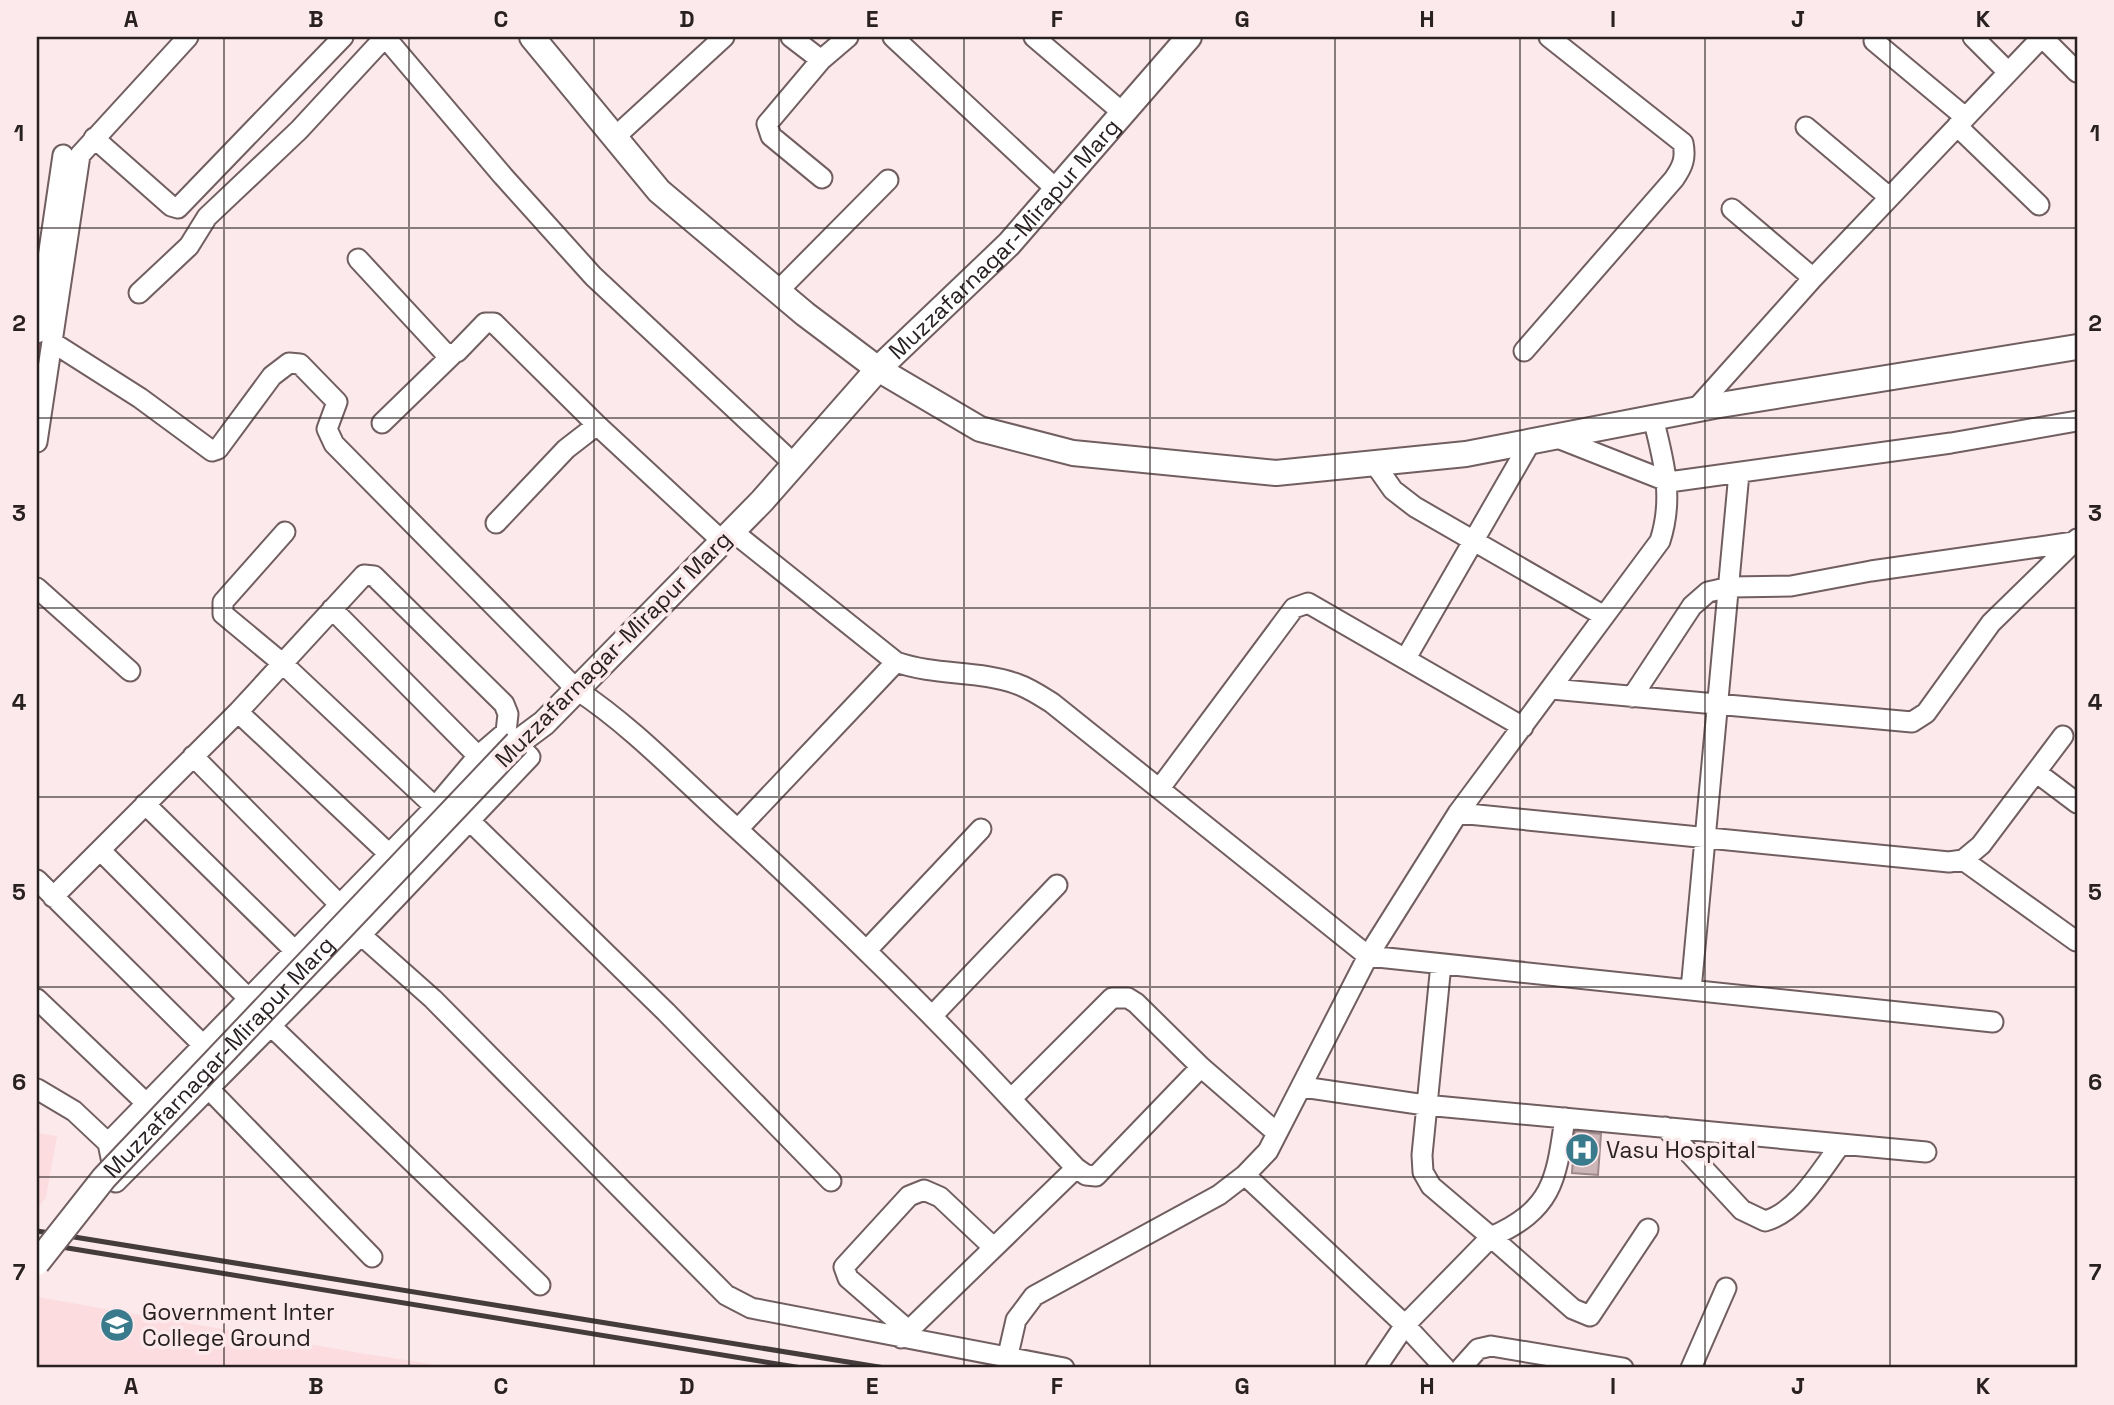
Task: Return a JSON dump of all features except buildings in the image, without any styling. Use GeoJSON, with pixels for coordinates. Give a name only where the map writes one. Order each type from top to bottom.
{"type":"FeatureCollection","features":[{"type":"Feature","properties":{"kind":"main road"},"geometry":{"type":"LineString","coordinates":[[532,37],[659,191],[778,291],[878,369],[980,429],[1073,453],[1276,473],[1466,454],[1695,410],[2077,347]]}},
{"type":"Feature","properties":{"kind":"main road","name":"Muzzafarnagar-Mirapur Marg"},"geometry":{"type":"LineString","coordinates":[[37,1263],[104,1178],[511,738],[544,723],[727,536],[878,369],[1009,244],[1189,37]]}},
{"type":"Feature","properties":{"kind":"street"},"geometry":{"type":"LineString","coordinates":[[44,338],[80,155],[188,37]]}},
{"type":"Feature","properties":{"kind":"street"},"geometry":{"type":"LineString","coordinates":[[94,138],[171,206],[178,208],[343,37]]}},
{"type":"Feature","properties":{"kind":"street"},"geometry":{"type":"LineString","coordinates":[[139,293],[188,246],[201,222],[299,130],[385,37],[503,176],[593,276],[794,464]]}},
{"type":"Feature","properties":{"kind":"street"},"geometry":{"type":"LineString","coordinates":[[615,137],[724,37]]}},
{"type":"Feature","properties":{"kind":"street"},"geometry":{"type":"LineString","coordinates":[[791,37],[821,60]]}},
{"type":"Feature","properties":{"kind":"street"},"geometry":{"type":"LineString","coordinates":[[822,178],[771,136],[767,129],[770,118],[821,60],[848,37]]}},
{"type":"Feature","properties":{"kind":"street"},"geometry":{"type":"LineString","coordinates":[[893,37],[1056,190]]}},
{"type":"Feature","properties":{"kind":"street"},"geometry":{"type":"LineString","coordinates":[[1034,37],[1123,113]]}},
{"type":"Feature","properties":{"kind":"street"},"geometry":{"type":"LineString","coordinates":[[1524,351],[1683,167],[1685,154],[1683,143],[1549,37]]}},
{"type":"Feature","properties":{"kind":"street"},"geometry":{"type":"LineString","coordinates":[[1973,37],[2008,72]]}},
{"type":"Feature","properties":{"kind":"street"},"geometry":{"type":"LineString","coordinates":[[1695,410],[1813,278],[2042,37],[2077,72]]}},
{"type":"Feature","properties":{"kind":"street"},"geometry":{"type":"LineString","coordinates":[[1874,41],[1961,121],[2039,205]]}},
{"type":"Feature","properties":{"kind":"street"},"geometry":{"type":"LineString","coordinates":[[1806,127],[1889,197]]}},
{"type":"Feature","properties":{"kind":"street"},"geometry":{"type":"LineString","coordinates":[[37,442],[44,338],[40,290],[45,217],[63,155]]}},
{"type":"Feature","properties":{"kind":"street"},"geometry":{"type":"LineString","coordinates":[[778,291],[888,180]]}},
{"type":"Feature","properties":{"kind":"street"},"geometry":{"type":"LineString","coordinates":[[1732,209],[1813,278]]}},
{"type":"Feature","properties":{"kind":"street"},"geometry":{"type":"LineString","coordinates":[[358,259],[446,355],[452,355]]}},
{"type":"Feature","properties":{"kind":"street"},"geometry":{"type":"LineString","coordinates":[[382,423],[485,323],[492,322],[597,425],[727,536],[896,662],[921,670],[1017,684],[1052,703],[1368,956],[1993,1022]]}},
{"type":"Feature","properties":{"kind":"street"},"geometry":{"type":"LineString","coordinates":[[44,338],[140,398],[212,451],[218,449],[272,376],[289,363],[300,364],[337,402],[327,429],[334,444],[577,690],[607,709],[867,950],[933,1015],[1076,1168],[1091,1177],[1100,1174],[1201,1067]]}},
{"type":"Feature","properties":{"kind":"street"},"geometry":{"type":"LineString","coordinates":[[1005,1363],[1016,1320],[1034,1296],[1181,1217],[1245,1175],[1268,1151],[1368,956],[1458,813],[1552,690],[1660,541],[1666,519],[1669,481],[1653,418]]}},
{"type":"Feature","properties":{"kind":"street"},"geometry":{"type":"LineString","coordinates":[[1406,658],[1474,541],[1543,439],[1669,481],[1739,473],[2077,421]]}},
{"type":"Feature","properties":{"kind":"street"},"geometry":{"type":"LineString","coordinates":[[496,523],[566,449],[597,425]]}},
{"type":"Feature","properties":{"kind":"street"},"geometry":{"type":"LineString","coordinates":[[1374,463],[1403,499],[1604,616]]}},
{"type":"Feature","properties":{"kind":"street"},"geometry":{"type":"LineString","coordinates":[[1691,990],[1739,473]]}},
{"type":"Feature","properties":{"kind":"street"},"geometry":{"type":"LineString","coordinates":[[285,532],[221,607],[225,618],[282,663],[435,807]]}},
{"type":"Feature","properties":{"kind":"street"},"geometry":{"type":"LineString","coordinates":[[1632,697],[1697,600],[1708,592],[1730,587],[1791,586],[1871,570],[2076,540]]}},
{"type":"Feature","properties":{"kind":"street"},"geometry":{"type":"LineString","coordinates":[[1552,690],[1908,722],[1919,720],[1991,623],[2076,540]]}},
{"type":"Feature","properties":{"kind":"street"},"geometry":{"type":"LineString","coordinates":[[37,1089],[74,1111],[108,1143],[116,1182],[272,1027],[530,757],[511,738],[504,704],[371,574],[364,575],[238,712],[53,897]]}},
{"type":"Feature","properties":{"kind":"street"},"geometry":{"type":"LineString","coordinates":[[37,588],[130,671]]}},
{"type":"Feature","properties":{"kind":"street"},"geometry":{"type":"LineString","coordinates":[[1160,788],[1294,608],[1302,604],[1312,604],[1523,727]]}},
{"type":"Feature","properties":{"kind":"street"},"geometry":{"type":"LineString","coordinates":[[332,609],[478,756]]}},
{"type":"Feature","properties":{"kind":"street"},"geometry":{"type":"LineString","coordinates":[[737,828],[896,662]]}},
{"type":"Feature","properties":{"kind":"street"},"geometry":{"type":"LineString","coordinates":[[238,712],[389,854]]}},
{"type":"Feature","properties":{"kind":"street"},"geometry":{"type":"LineString","coordinates":[[1458,813],[1949,862],[1963,860],[1981,845],[2063,736]]}},
{"type":"Feature","properties":{"kind":"street"},"geometry":{"type":"LineString","coordinates":[[108,1143],[435,807],[478,756],[511,738]]}},
{"type":"Feature","properties":{"kind":"street"},"geometry":{"type":"LineString","coordinates":[[193,756],[340,905]]}},
{"type":"Feature","properties":{"kind":"street"},"geometry":{"type":"LineString","coordinates":[[2036,772],[2077,803]]}},
{"type":"Feature","properties":{"kind":"street"},"geometry":{"type":"LineString","coordinates":[[145,804],[295,951]]}},
{"type":"Feature","properties":{"kind":"street"},"geometry":{"type":"LineString","coordinates":[[470,821],[666,1012],[831,1181]]}},
{"type":"Feature","properties":{"kind":"street"},"geometry":{"type":"LineString","coordinates":[[867,950],[981,829]]}},
{"type":"Feature","properties":{"kind":"street"},"geometry":{"type":"LineString","coordinates":[[100,850],[248,998]]}},
{"type":"Feature","properties":{"kind":"street"},"geometry":{"type":"LineString","coordinates":[[1963,860],[2076,941]]}},
{"type":"Feature","properties":{"kind":"street"},"geometry":{"type":"LineString","coordinates":[[37,880],[203,1045]]}},
{"type":"Feature","properties":{"kind":"street"},"geometry":{"type":"LineString","coordinates":[[933,1015],[1057,885]]}},
{"type":"Feature","properties":{"kind":"street"},"geometry":{"type":"LineString","coordinates":[[361,935],[433,999],[726,1294],[751,1307],[905,1334],[1005,1363],[1064,1368]]}},
{"type":"Feature","properties":{"kind":"street"},"geometry":{"type":"LineString","coordinates":[[1441,964],[1425,1105],[1422,1155],[1426,1180],[1573,1309],[1590,1316],[1648,1229]]}},
{"type":"Feature","properties":{"kind":"street"},"geometry":{"type":"LineString","coordinates":[[1011,1099],[1112,998],[1118,996],[1136,1003],[1201,1067],[1278,1133]]}},
{"type":"Feature","properties":{"kind":"street"},"geometry":{"type":"LineString","coordinates":[[37,999],[146,1103]]}},
{"type":"Feature","properties":{"kind":"street"},"geometry":{"type":"LineString","coordinates":[[272,1027],[540,1285]]}},
{"type":"Feature","properties":{"kind":"street"},"geometry":{"type":"LineString","coordinates":[[1303,1087],[1425,1105],[1926,1152]]}},
{"type":"Feature","properties":{"kind":"street"},"geometry":{"type":"LineString","coordinates":[[210,1090],[372,1257]]}},
{"type":"Feature","properties":{"kind":"street"},"geometry":{"type":"LineString","coordinates":[[1376,1368],[1405,1325],[1491,1237],[1525,1219],[1546,1197],[1558,1170],[1564,1118]]}},
{"type":"Feature","properties":{"kind":"street"},"geometry":{"type":"LineString","coordinates":[[1665,1127],[1742,1210],[1765,1221],[1793,1204],[1841,1144]]}},
{"type":"Feature","properties":{"kind":"street"},"geometry":{"type":"LineString","coordinates":[[905,1334],[1076,1168]]}},
{"type":"Feature","properties":{"kind":"street"},"geometry":{"type":"LineString","coordinates":[[1245,1175],[1405,1325],[1445,1368]]}},
{"type":"Feature","properties":{"kind":"street"},"geometry":{"type":"LineString","coordinates":[[905,1334],[848,1278],[844,1267],[909,1196],[924,1190],[940,1197],[993,1247]]}},
{"type":"Feature","properties":{"kind":"street"},"geometry":{"type":"LineString","coordinates":[[1691,1368],[1726,1288]]}},
{"type":"Feature","properties":{"kind":"street"},"geometry":{"type":"LineString","coordinates":[[1461,1368],[1478,1349],[1491,1346],[1623,1368]]}},
{"type":"Feature","properties":{"kind":"shaded area"},"geometry":{"type":"Polygon","coordinates":[[[37,1133],[57,1136],[46,1197],[37,1209],[37,1133]]]}},
{"type":"Feature","properties":{"kind":"shaded area","name":"Government Inter College Ground"},"geometry":{"type":"Polygon","coordinates":[[[37,1297],[360,1353],[457,1368],[37,1368],[37,1297]]]}},
{"type":"Feature","properties":{"kind":"waterway"},"geometry":{"type":"LineString","coordinates":[[37,376],[43,334]]}},
{"type":"Feature","properties":{"kind":"railway"},"geometry":{"type":"LineString","coordinates":[[37,1231],[885,1368]]}},
{"type":"Feature","properties":{"kind":"railway"},"geometry":{"type":"LineString","coordinates":[[37,1243],[802,1368]]}},
{"type":"Feature","properties":{"kind":"place","name":"Vasu Hospital"},"geometry":{"type":"Point","coordinates":[1582,1150]}},
{"type":"Feature","properties":{"kind":"place","name":"Government Inter College Ground"},"geometry":{"type":"Point","coordinates":[117,1325]}}]}
